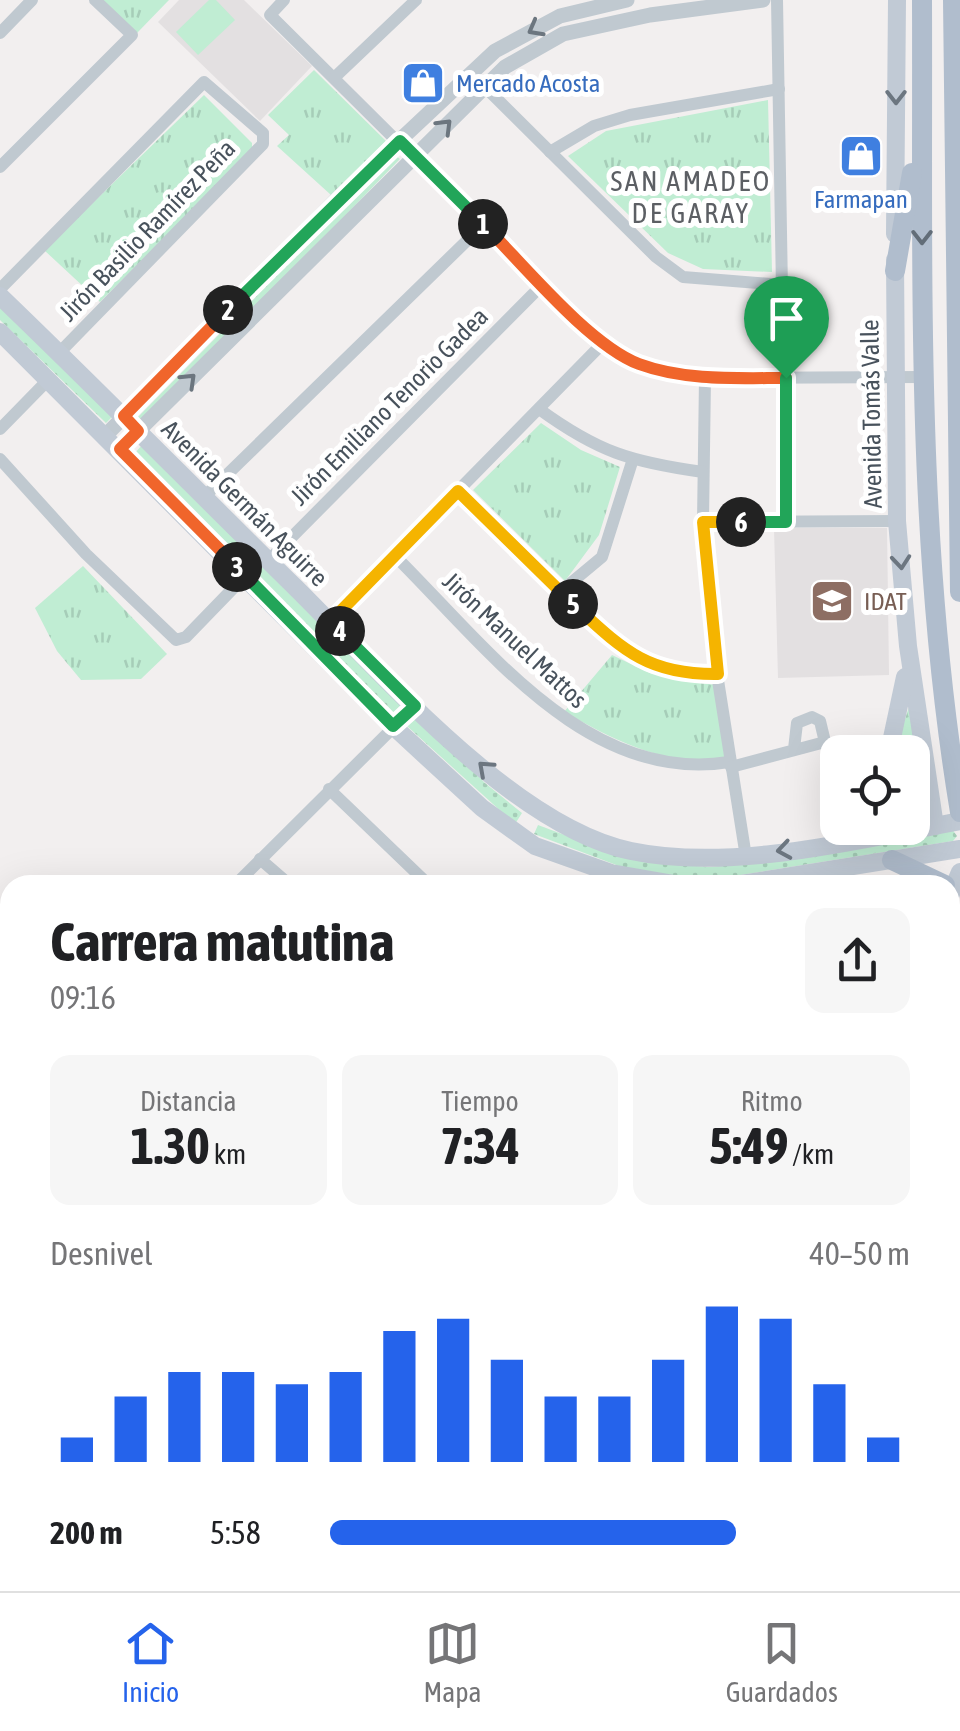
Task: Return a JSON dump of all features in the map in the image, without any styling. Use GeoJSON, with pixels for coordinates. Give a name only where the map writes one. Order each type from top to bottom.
{"type":"FeatureCollection","features":[{"type":"Feature","properties":{"kind":"main road","name":"Avenida Tomás Valle"},"geometry":{"type":"LineString","coordinates":[[897,0],[897,522],[908,646],[935,826]]}},
{"type":"Feature","properties":{"kind":"main road","name":"Avenida Tomás Valle"},"geometry":{"type":"LineString","coordinates":[[922,0],[920,377],[934,630],[960,812]]}},
{"type":"Feature","properties":{"kind":"main road"},"geometry":{"type":"LineString","coordinates":[[952,0],[960,592]]}},
{"type":"Feature","properties":{"kind":"main road"},"geometry":{"type":"LineString","coordinates":[[895,271],[922,112]]}},
{"type":"Feature","properties":{"kind":"main road","name":"Avenida Germán Aguirre"},"geometry":{"type":"LineString","coordinates":[[0,292],[415,706],[552,822],[628,851],[694,860],[820,845]]}},
{"type":"Feature","properties":{"kind":"main road","name":"Avenida Germán Aguirre"},"geometry":{"type":"LineString","coordinates":[[0,332],[393,726],[520,838],[566,858],[626,875]]}},
{"type":"Feature","properties":{"kind":"main road"},"geometry":{"type":"LineString","coordinates":[[891,735],[908,646]]}},
{"type":"Feature","properties":{"kind":"main road"},"geometry":{"type":"LineString","coordinates":[[520,838],[537,811]]}},
{"type":"Feature","properties":{"kind":"main road","name":"Avenida Germán Aguirre"},"geometry":{"type":"LineString","coordinates":[[930,827],[960,821]]}},
{"type":"Feature","properties":{"kind":"main road"},"geometry":{"type":"LineString","coordinates":[[798,875],[960,849]]}},
{"type":"Feature","properties":{"kind":"main road"},"geometry":{"type":"LineString","coordinates":[[892,860],[921,875]]}},
{"type":"Feature","properties":{"kind":"street"},"geometry":{"type":"LineString","coordinates":[[0,33],[32,0]]}},
{"type":"Feature","properties":{"kind":"street"},"geometry":{"type":"LineString","coordinates":[[0,166],[132,35],[95,0]]}},
{"type":"Feature","properties":{"kind":"street"},"geometry":{"type":"LineString","coordinates":[[284,0],[270,15],[584,327],[638,364],[706,378],[920,377]]}},
{"type":"Feature","properties":{"kind":"street"},"geometry":{"type":"LineString","coordinates":[[334,77],[416,0]]}},
{"type":"Feature","properties":{"kind":"street"},"geometry":{"type":"LineString","coordinates":[[106,436],[400,141],[496,51],[560,16],[627,0]]}},
{"type":"Feature","properties":{"kind":"street"},"geometry":{"type":"LineString","coordinates":[[120,449],[505,67],[563,34],[650,14],[762,0]]}},
{"type":"Feature","properties":{"kind":"street"},"geometry":{"type":"LineString","coordinates":[[778,0],[786,522]]}},
{"type":"Feature","properties":{"kind":"street","name":"Jirón Basilio Ramírez Peña"},"geometry":{"type":"LineString","coordinates":[[0,292],[204,82],[266,138],[59,353]]}},
{"type":"Feature","properties":{"kind":"street"},"geometry":{"type":"LineString","coordinates":[[484,86],[656,257],[683,276],[784,284]]}},
{"type":"Feature","properties":{"kind":"street"},"geometry":{"type":"LineString","coordinates":[[550,152],[594,126],[630,115],[779,89]]}},
{"type":"Feature","properties":{"kind":"street"},"geometry":{"type":"LineString","coordinates":[[204,497],[484,225]]}},
{"type":"Feature","properties":{"kind":"street","name":"Jirón Emiliano Tenorio Gadea"},"geometry":{"type":"LineString","coordinates":[[268,561],[543,284]]}},
{"type":"Feature","properties":{"kind":"street"},"geometry":{"type":"LineString","coordinates":[[330,622],[605,341]]}},
{"type":"Feature","properties":{"kind":"street"},"geometry":{"type":"LineString","coordinates":[[706,378],[703,522],[718,674],[746,856]]}},
{"type":"Feature","properties":{"kind":"street"},"geometry":{"type":"LineString","coordinates":[[0,429],[49,379]]}},
{"type":"Feature","properties":{"kind":"street"},"geometry":{"type":"LineString","coordinates":[[539,408],[577,436],[632,462],[702,472]]}},
{"type":"Feature","properties":{"kind":"street"},"geometry":{"type":"LineString","coordinates":[[0,459],[86,554],[176,640],[186,637],[246,576]]}},
{"type":"Feature","properties":{"kind":"street"},"geometry":{"type":"LineString","coordinates":[[560,592],[602,557],[632,462]]}},
{"type":"Feature","properties":{"kind":"street"},"geometry":{"type":"LineString","coordinates":[[458,491],[560,592],[643,662],[677,672],[718,674]]}},
{"type":"Feature","properties":{"kind":"street"},"geometry":{"type":"LineString","coordinates":[[703,522],[897,522]]}},
{"type":"Feature","properties":{"kind":"street","name":"Jirón Manuel Mattos"},"geometry":{"type":"LineString","coordinates":[[394,556],[507,668],[575,727],[612,746],[670,763],[730,764],[794,750]]}},
{"type":"Feature","properties":{"kind":"street"},"geometry":{"type":"LineString","coordinates":[[245,875],[415,706]]}},
{"type":"Feature","properties":{"kind":"street"},"geometry":{"type":"LineString","coordinates":[[329,789],[418,875]]}},
{"type":"Feature","properties":{"kind":"street"},"geometry":{"type":"LineString","coordinates":[[260,859],[278,875]]}},
{"type":"Feature","properties":{"kind":"shaded area"},"geometry":{"type":"Polygon","coordinates":[[[179,0],[244,0],[312,66],[260,121],[158,22],[179,0]]]}},
{"type":"Feature","properties":{"kind":"shaded area","name":"IDAT"},"geometry":{"type":"Polygon","coordinates":[[[774,528],[887,528],[889,675],[778,678],[774,528]]]}},
{"type":"Feature","properties":{"kind":"green space"},"geometry":{"type":"Polygon","coordinates":[[[102,0],[169,0],[137,33],[102,0]]]}},
{"type":"Feature","properties":{"kind":"green space"},"geometry":{"type":"Polygon","coordinates":[[[209,0],[216,0],[235,20],[198,55],[176,32],[209,0]]]}},
{"type":"Feature","properties":{"kind":"green space"},"geometry":{"type":"Polygon","coordinates":[[[314,70],[386,141],[331,195],[277,146],[289,135],[268,115],[314,70]]]}},
{"type":"Feature","properties":{"kind":"green space"},"geometry":{"type":"Polygon","coordinates":[[[204,95],[252,143],[252,151],[100,302],[44,250],[204,95]]]}},
{"type":"Feature","properties":{"kind":"green space"},"geometry":{"type":"Polygon","coordinates":[[[768,100],[772,272],[703,269],[668,253],[568,156],[606,131],[768,100]]]}},
{"type":"Feature","properties":{"kind":"green space"},"geometry":{"type":"Polygon","coordinates":[[[395,155],[400,159],[142,425],[136,419],[395,155]]]}},
{"type":"Feature","properties":{"kind":"green space"},"geometry":{"type":"Polygon","coordinates":[[[0,300],[114,415],[106,423],[0,320],[0,300]]]}},
{"type":"Feature","properties":{"kind":"green space"},"geometry":{"type":"Polygon","coordinates":[[[541,423],[581,450],[620,467],[599,535],[565,581],[473,490],[541,423]]]}},
{"type":"Feature","properties":{"kind":"green space"},"geometry":{"type":"Polygon","coordinates":[[[143,444],[402,704],[393,713],[134,454],[143,444]]]}},
{"type":"Feature","properties":{"kind":"green space"},"geometry":{"type":"Polygon","coordinates":[[[83,566],[167,654],[141,679],[81,680],[57,651],[35,608],[83,566]]]}},
{"type":"Feature","properties":{"kind":"green space"},"geometry":{"type":"Polygon","coordinates":[[[612,655],[650,673],[715,685],[725,761],[681,759],[641,749],[564,712],[612,655]]]}},
{"type":"Feature","properties":{"kind":"green space"},"geometry":{"type":"Polygon","coordinates":[[[910,704],[914,735],[900,735],[910,704]]]}},
{"type":"Feature","properties":{"kind":"green space"},"geometry":{"type":"Polygon","coordinates":[[[419,716],[485,783],[522,813],[515,824],[407,726],[419,716]]]}},
{"type":"Feature","properties":{"kind":"green space"},"geometry":{"type":"Polygon","coordinates":[[[538,825],[602,849],[659,863],[709,867],[760,863],[862,845],[928,845],[740,875],[672,875],[627,869],[534,834],[538,825]]]}},
{"type":"Feature","properties":{"kind":"green space"},"geometry":{"type":"Polygon","coordinates":[[[952,829],[957,836],[953,841],[930,845],[930,833],[952,829]]]}},
{"type":"Feature","properties":{"kind":"place","name":"Mercado Acosta"},"geometry":{"type":"Point","coordinates":[423,83]}},
{"type":"Feature","properties":{"kind":"place","name":"Farmapan"},"geometry":{"type":"Point","coordinates":[861,156]}},
{"type":"Feature","properties":{"kind":"place","name":"IDAT"},"geometry":{"type":"Point","coordinates":[832,601]}},
{"type":"Feature","properties":{"kind":"district","name":"SAN AMADEO DE GARAY"},"geometry":{"type":"Point","coordinates":[691,197]}},
{"type":"Feature","properties":{"kind":"route"},"geometry":{"type":"LineString","coordinates":[[400,141],[584,327],[638,364],[706,378],[786,378],[786,522],[703,522],[718,674],[667,670],[627,653],[458,491],[330,622],[415,706],[393,726],[120,449],[138,431],[124,416],[336,200],[400,141]]}}]}
